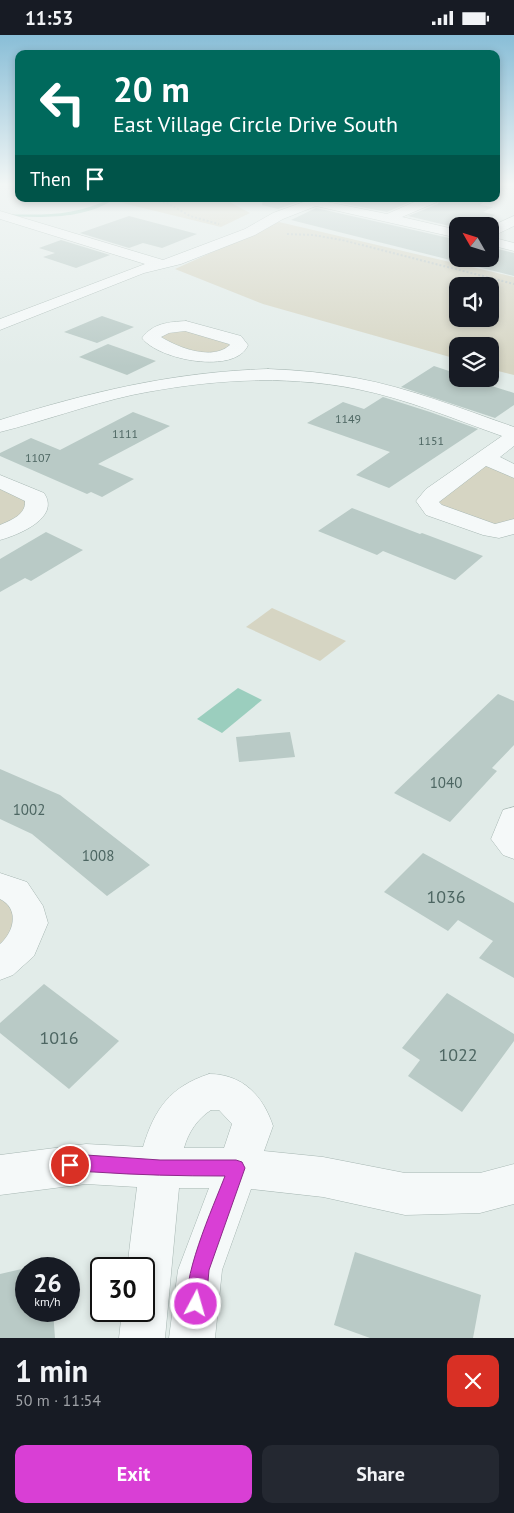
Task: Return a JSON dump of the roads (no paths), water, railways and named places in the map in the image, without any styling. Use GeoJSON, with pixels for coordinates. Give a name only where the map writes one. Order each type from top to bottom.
{"type":"FeatureCollection","features":[{"type":"Feature","properties":{"kind":"street"},"geometry":{"type":"LineString","coordinates":[[101,246],[161,264]]}},
{"type":"Feature","properties":{"kind":"street"},"geometry":{"type":"LineString","coordinates":[[0,325],[139,270],[176,261],[215,246]]}},
{"type":"Feature","properties":{"kind":"street"},"geometry":{"type":"LineString","coordinates":[[224,376],[227,369],[226,356]]}},
{"type":"Feature","properties":{"kind":"street"},"geometry":{"type":"LineString","coordinates":[[0,426],[44,412],[110,395],[224,376],[287,375],[357,383],[514,435]]}},
{"type":"Feature","properties":{"kind":"street"},"geometry":{"type":"LineString","coordinates":[[514,435],[427,501],[434,510],[491,530],[500,531],[514,527]]}},
{"type":"Feature","properties":{"kind":"street"},"geometry":{"type":"LineString","coordinates":[[484,457],[514,472]]}},
{"type":"Feature","properties":{"kind":"street"},"geometry":{"type":"LineString","coordinates":[[0,481],[36,498],[38,507],[34,515],[0,533]]}},
{"type":"Feature","properties":{"kind":"street"},"geometry":{"type":"LineString","coordinates":[[514,818],[507,839],[514,847]]}},
{"type":"Feature","properties":{"kind":"street"},"geometry":{"type":"LineString","coordinates":[[0,885],[15,891],[26,906],[31,923],[22,946],[0,965]]}},
{"type":"Feature","properties":{"kind":"street"},"geometry":{"type":"LineString","coordinates":[[142,1338],[160,1168],[170,1131],[196,1097],[210,1091],[226,1093],[237,1100],[250,1114],[253,1126],[200,1270],[192,1338]]}},
{"type":"Feature","properties":{"kind":"street"},"geometry":{"type":"LineString","coordinates":[[0,1175],[86,1163],[160,1168],[236,1168],[323,1177],[405,1194],[480,1193],[514,1184]]}}]}
